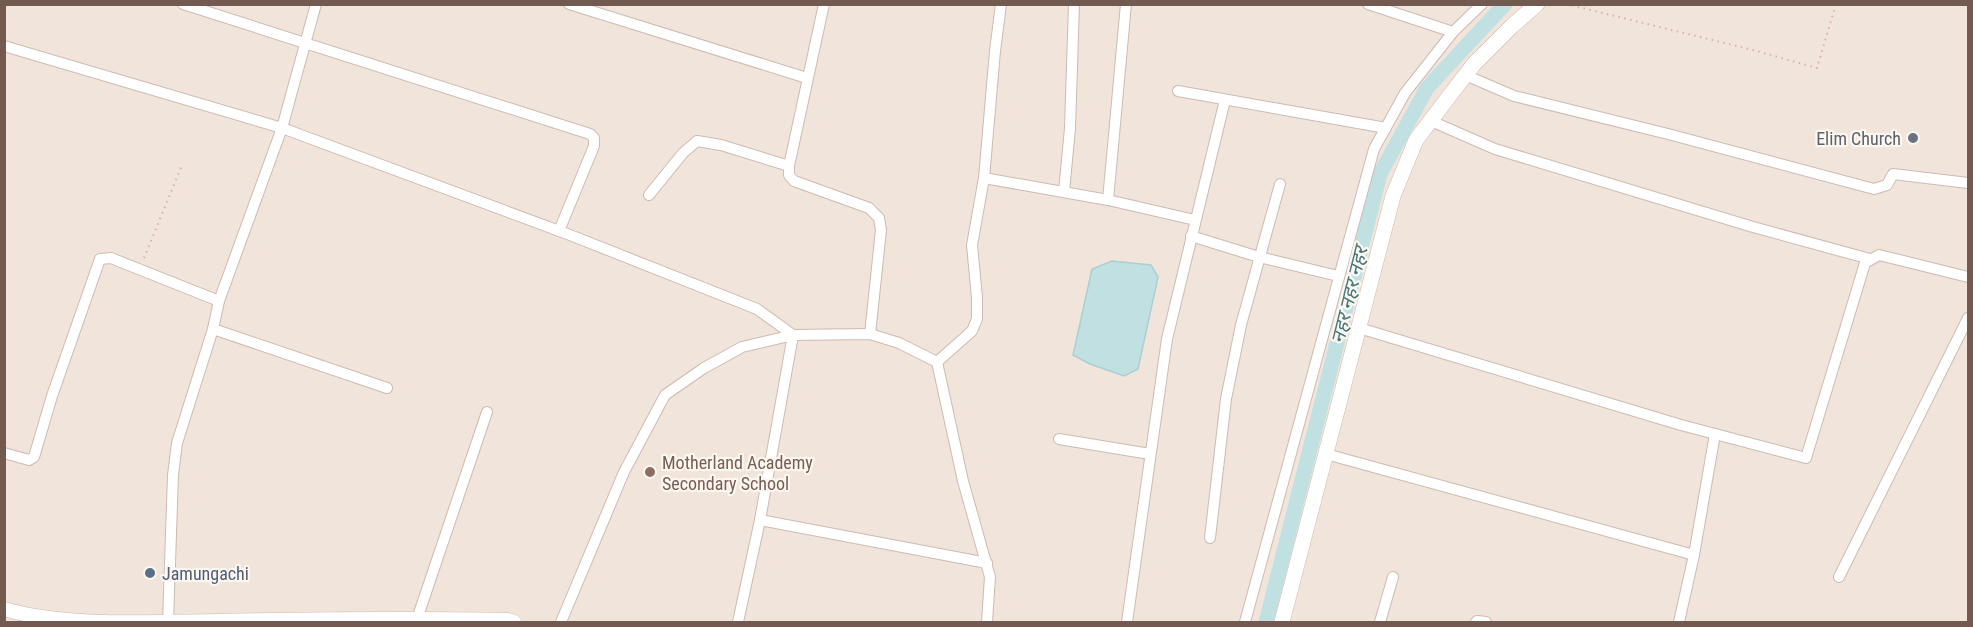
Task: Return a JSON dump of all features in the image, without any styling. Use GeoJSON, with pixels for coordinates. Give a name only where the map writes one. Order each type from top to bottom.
{"type":"FeatureCollection","features":[{"type":"Feature","properties":{"kind":"main road"},"geometry":{"type":"LineString","coordinates":[[1282,622],[1393,196],[1416,140],[1465,75],[1512,26],[1537,4]]}},
{"type":"Feature","properties":{"kind":"street"},"geometry":{"type":"LineString","coordinates":[[183,4],[592,136],[594,146],[559,231]]}},
{"type":"Feature","properties":{"kind":"street"},"geometry":{"type":"LineString","coordinates":[[168,621],[173,475],[177,443],[213,329],[219,301],[282,128],[316,4]]}},
{"type":"Feature","properties":{"kind":"street"},"geometry":{"type":"LineString","coordinates":[[569,4],[807,78]]}},
{"type":"Feature","properties":{"kind":"street"},"geometry":{"type":"LineString","coordinates":[[824,4],[807,78],[789,175],[794,181],[869,208],[879,218],[881,230],[870,334]]}},
{"type":"Feature","properties":{"kind":"street"},"geometry":{"type":"LineString","coordinates":[[937,362],[975,326],[977,298],[972,244],[984,178],[1001,4]]}},
{"type":"Feature","properties":{"kind":"street"},"geometry":{"type":"LineString","coordinates":[[1064,192],[1071,129],[1074,4]]}},
{"type":"Feature","properties":{"kind":"street"},"geometry":{"type":"LineString","coordinates":[[1108,200],[1126,4]]}},
{"type":"Feature","properties":{"kind":"street"},"geometry":{"type":"LineString","coordinates":[[1368,4],[1453,32]]}},
{"type":"Feature","properties":{"kind":"street"},"geometry":{"type":"LineString","coordinates":[[1245,622],[1374,149],[1406,93],[1453,32],[1482,4]]}},
{"type":"Feature","properties":{"kind":"street"},"geometry":{"type":"LineString","coordinates":[[4,46],[282,128],[559,231],[757,309],[793,335]]}},
{"type":"Feature","properties":{"kind":"street"},"geometry":{"type":"LineString","coordinates":[[1465,75],[1514,96],[1874,189],[1887,185],[1893,174],[1968,183]]}},
{"type":"Feature","properties":{"kind":"street"},"geometry":{"type":"LineString","coordinates":[[1178,91],[1386,128]]}},
{"type":"Feature","properties":{"kind":"street"},"geometry":{"type":"LineString","coordinates":[[1127,622],[1167,339],[1225,100]]}},
{"type":"Feature","properties":{"kind":"street"},"geometry":{"type":"LineString","coordinates":[[1431,121],[1495,149],[1742,224],[1869,259]]}},
{"type":"Feature","properties":{"kind":"street"},"geometry":{"type":"LineString","coordinates":[[649,195],[683,153],[697,141],[789,166]]}},
{"type":"Feature","properties":{"kind":"street"},"geometry":{"type":"LineString","coordinates":[[984,178],[1108,200],[1195,220]]}},
{"type":"Feature","properties":{"kind":"street"},"geometry":{"type":"LineString","coordinates":[[1210,538],[1226,399],[1241,325],[1280,184]]}},
{"type":"Feature","properties":{"kind":"street"},"geometry":{"type":"LineString","coordinates":[[1191,236],[1338,276]]}},
{"type":"Feature","properties":{"kind":"street"},"geometry":{"type":"LineString","coordinates":[[1359,328],[1715,434],[1806,458],[1865,263],[1879,255],[1968,277]]}},
{"type":"Feature","properties":{"kind":"street"},"geometry":{"type":"LineString","coordinates":[[4,453],[29,460],[34,457],[52,396],[100,259],[111,258],[219,301]]}},
{"type":"Feature","properties":{"kind":"street"},"geometry":{"type":"LineString","coordinates":[[1839,577],[1968,318]]}},
{"type":"Feature","properties":{"kind":"street"},"geometry":{"type":"LineString","coordinates":[[213,329],[387,388]]}},
{"type":"Feature","properties":{"kind":"street"},"geometry":{"type":"LineString","coordinates":[[561,622],[624,472],[664,395],[742,346],[793,335],[870,334],[899,343],[937,362]]}},
{"type":"Feature","properties":{"kind":"street"},"geometry":{"type":"LineString","coordinates":[[738,622],[760,520],[793,335]]}},
{"type":"Feature","properties":{"kind":"street"},"geometry":{"type":"LineString","coordinates":[[937,362],[963,481],[990,578],[987,622]]}},
{"type":"Feature","properties":{"kind":"street"},"geometry":{"type":"LineString","coordinates":[[416,621],[487,412]]}},
{"type":"Feature","properties":{"kind":"street"},"geometry":{"type":"LineString","coordinates":[[1679,622],[1694,555],[1715,434]]}},
{"type":"Feature","properties":{"kind":"street"},"geometry":{"type":"LineString","coordinates":[[1059,439],[1150,454]]}},
{"type":"Feature","properties":{"kind":"street"},"geometry":{"type":"LineString","coordinates":[[1326,454],[1694,555]]}},
{"type":"Feature","properties":{"kind":"street"},"geometry":{"type":"LineString","coordinates":[[760,520],[987,563]]}},
{"type":"Feature","properties":{"kind":"street"},"geometry":{"type":"LineString","coordinates":[[1380,622],[1393,577]]}},
{"type":"Feature","properties":{"kind":"street"},"geometry":{"type":"LineString","coordinates":[[4,609],[25,616],[118,622],[508,620],[514,622]]}},
{"type":"Feature","properties":{"kind":"street"},"geometry":{"type":"LineString","coordinates":[[1476,622],[1485,622]]}},
{"type":"Feature","properties":{"kind":"path"},"geometry":{"type":"LineString","coordinates":[[1566,4],[1753,50],[1816,68],[1836,4]]}},
{"type":"Feature","properties":{"kind":"path"},"geometry":{"type":"LineString","coordinates":[[139,269],[182,165]]}},
{"type":"Feature","properties":{"kind":"shaded area"},"geometry":{"type":"Polygon","coordinates":[[[5,5],[1968,5],[1968,622],[5,622],[5,5]]]}},
{"type":"Feature","properties":{"kind":"water"},"geometry":{"type":"Polygon","coordinates":[[[1112,261],[1151,265],[1158,277],[1138,369],[1124,376],[1090,364],[1073,355],[1092,269],[1112,261]]]}},
{"type":"Feature","properties":{"kind":"waterway","name":"नहर नहर नहर"},"geometry":{"type":"LineString","coordinates":[[1266,622],[1380,174],[1427,88],[1505,4]]}},
{"type":"Feature","properties":{"kind":"place","name":"Elim Church"},"geometry":{"type":"Point","coordinates":[1913,138]}},
{"type":"Feature","properties":{"kind":"place","name":"Motherland Academy Secondary School"},"geometry":{"type":"Point","coordinates":[650,472]}},
{"type":"Feature","properties":{"kind":"place","name":"Jamungachi"},"geometry":{"type":"Point","coordinates":[150,573]}}]}
